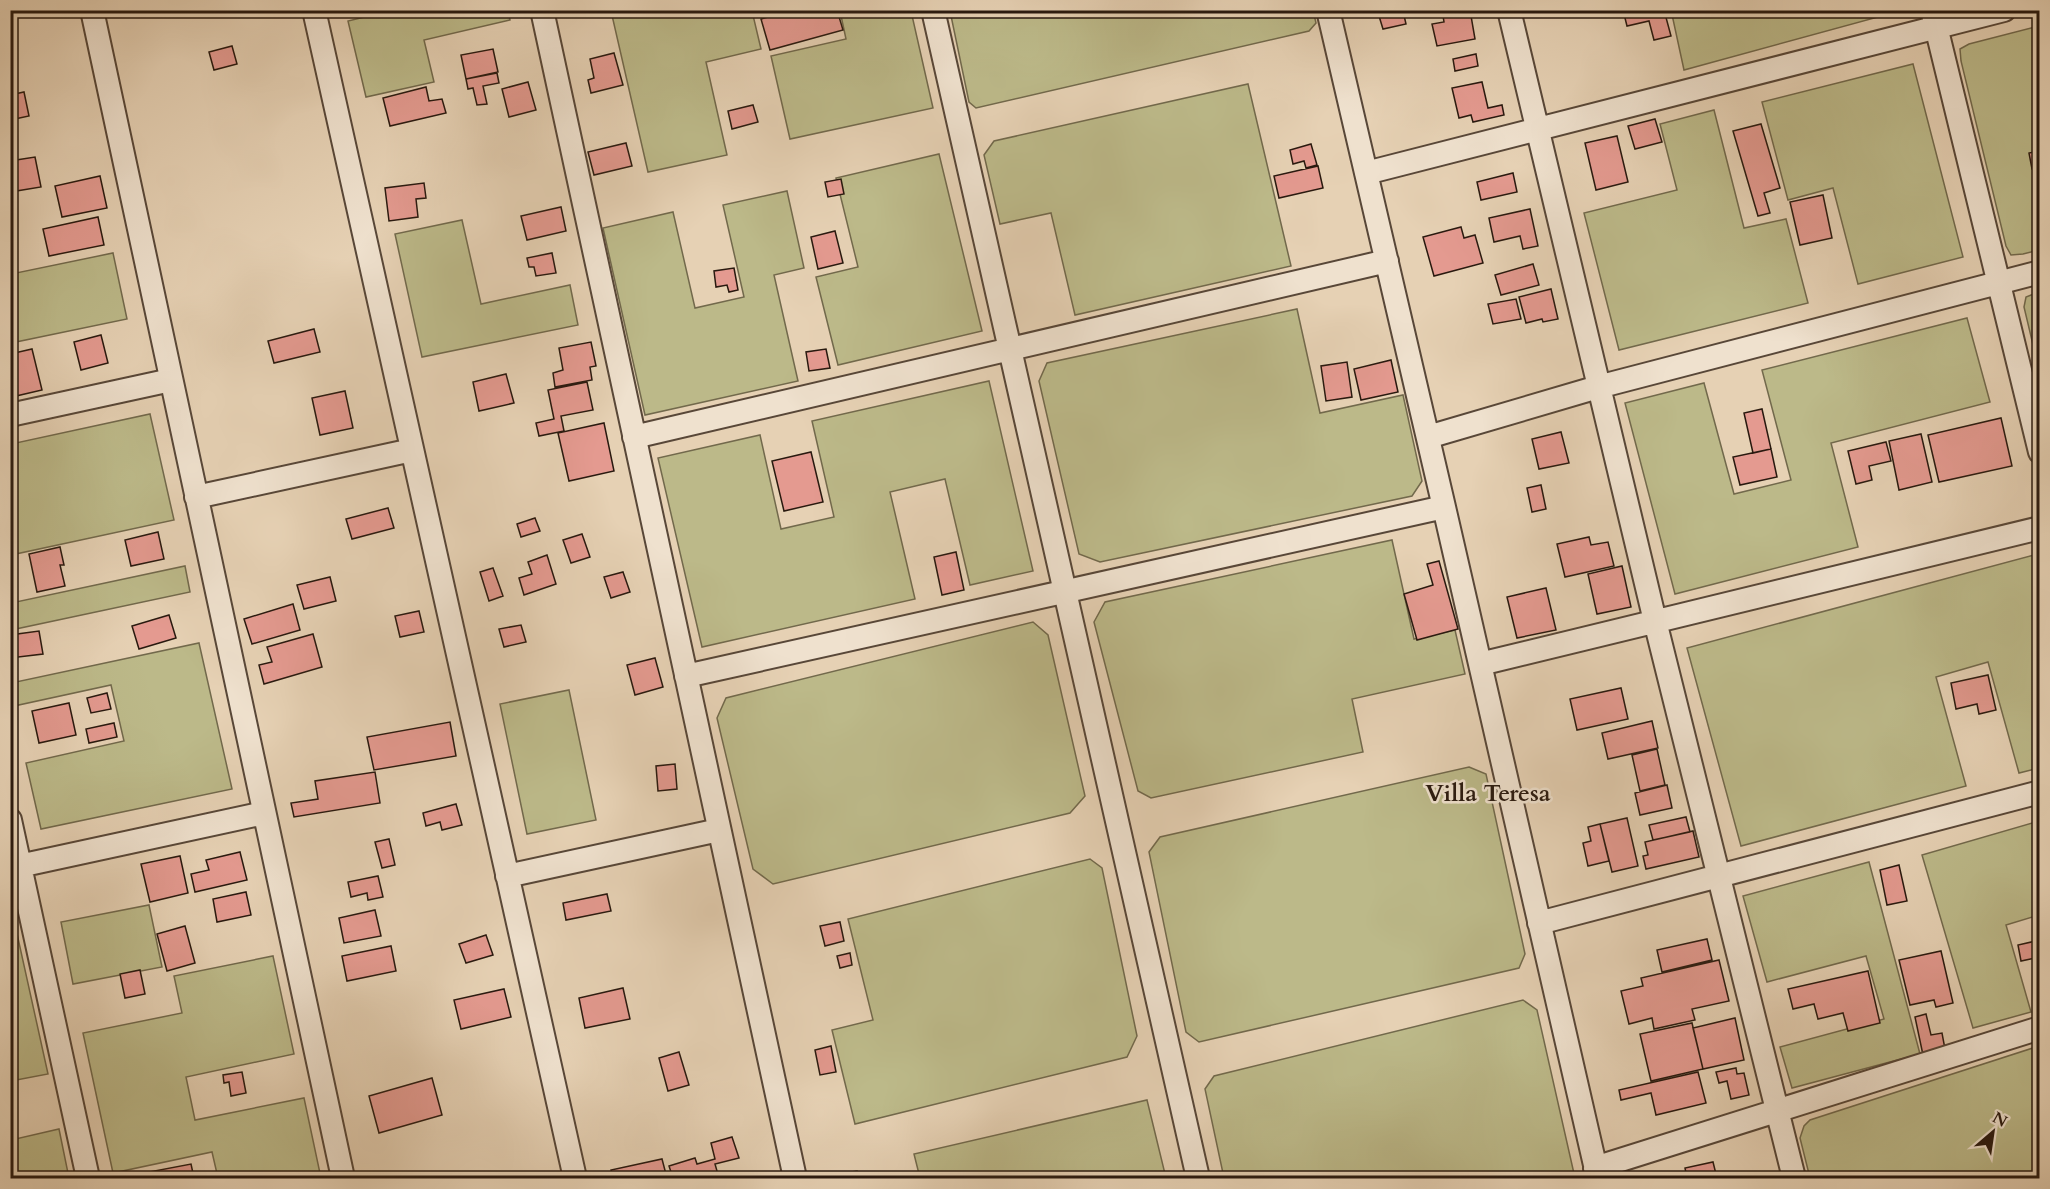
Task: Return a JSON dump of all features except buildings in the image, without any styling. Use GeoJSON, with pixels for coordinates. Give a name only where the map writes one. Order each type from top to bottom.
{"type":"FeatureCollection","features":[{"type":"Feature","properties":{"kind":"street"},"geometry":{"type":"LineString","coordinates":[[92,10],[343,1179]]}},
{"type":"Feature","properties":{"kind":"street"},"geometry":{"type":"LineString","coordinates":[[314,10],[575,1179]]}},
{"type":"Feature","properties":{"kind":"street"},"geometry":{"type":"LineString","coordinates":[[542,10],[795,1179]]}},
{"type":"Feature","properties":{"kind":"street"},"geometry":{"type":"LineString","coordinates":[[933,10],[1198,1179]]}},
{"type":"Feature","properties":{"kind":"street"},"geometry":{"type":"LineString","coordinates":[[1328,10],[1597,1173],[1777,1111],[2040,1028]]}},
{"type":"Feature","properties":{"kind":"street"},"geometry":{"type":"LineString","coordinates":[[1509,10],[1655,621],[1794,1179]]}},
{"type":"Feature","properties":{"kind":"street"},"geometry":{"type":"LineString","coordinates":[[1366,174],[1537,130],[1934,19],[2004,10]]}},
{"type":"Feature","properties":{"kind":"street"},"geometry":{"type":"LineString","coordinates":[[1934,19],[2040,452]]}},
{"type":"Feature","properties":{"kind":"street"},"geometry":{"type":"LineString","coordinates":[[634,438],[1387,261]]}},
{"type":"Feature","properties":{"kind":"street"},"geometry":{"type":"LineString","coordinates":[[1428,437],[1598,387],[2040,272]]}},
{"type":"Feature","properties":{"kind":"street"},"geometry":{"type":"LineString","coordinates":[[10,415],[171,380]]}},
{"type":"Feature","properties":{"kind":"street"},"geometry":{"type":"LineString","coordinates":[[196,497],[412,450]]}},
{"type":"Feature","properties":{"kind":"street"},"geometry":{"type":"LineString","coordinates":[[686,676],[1444,507]]}},
{"type":"Feature","properties":{"kind":"street"},"geometry":{"type":"LineString","coordinates":[[1480,664],[2040,528]]}},
{"type":"Feature","properties":{"kind":"street"},"geometry":{"type":"LineString","coordinates":[[1539,923],[2040,792]]}},
{"type":"Feature","properties":{"kind":"street"},"geometry":{"type":"LineString","coordinates":[[16,867],[264,813]]}},
{"type":"Feature","properties":{"kind":"street"},"geometry":{"type":"LineString","coordinates":[[10,820],[16,867],[88,1179]]}},
{"type":"Feature","properties":{"kind":"street"},"geometry":{"type":"LineString","coordinates":[[507,876],[719,830]]}},
{"type":"Feature","properties":{"kind":"shaded area"},"geometry":{"type":"Polygon","coordinates":[[[393,10],[508,11],[510,20],[424,40],[434,82],[366,97],[348,21],[393,10]]]}},
{"type":"Feature","properties":{"kind":"shaded area"},"geometry":{"type":"Polygon","coordinates":[[[1313,10],[1316,23],[1309,31],[976,108],[969,102],[950,11],[1313,10]]]}},
{"type":"Feature","properties":{"kind":"shaded area"},"geometry":{"type":"Polygon","coordinates":[[[1671,10],[1900,10],[1900,11],[1684,70],[1671,10]]]}},
{"type":"Feature","properties":{"kind":"shaded area"},"geometry":{"type":"Polygon","coordinates":[[[611,11],[752,11],[761,49],[706,62],[727,155],[648,172],[611,11]]]}},
{"type":"Feature","properties":{"kind":"shaded area"},"geometry":{"type":"Polygon","coordinates":[[[840,11],[911,11],[933,108],[790,139],[771,56],[846,39],[840,11]]]}},
{"type":"Feature","properties":{"kind":"shaded area"},"geometry":{"type":"Polygon","coordinates":[[[2039,26],[2039,250],[2011,255],[2006,246],[1960,49],[1969,44],[2039,26]]]}},
{"type":"Feature","properties":{"kind":"shaded area"},"geometry":{"type":"Polygon","coordinates":[[[1913,64],[1963,257],[1858,284],[1833,188],[1788,200],[1762,102],[1913,64]]]}},
{"type":"Feature","properties":{"kind":"shaded area"},"geometry":{"type":"Polygon","coordinates":[[[1248,84],[1291,266],[1075,315],[1051,213],[1000,224],[984,155],[994,141],[1248,84]]]}},
{"type":"Feature","properties":{"kind":"shaded area"},"geometry":{"type":"Polygon","coordinates":[[[1714,110],[1744,228],[1786,219],[1808,303],[1619,350],[1584,213],[1677,190],[1660,124],[1714,110]]]}},
{"type":"Feature","properties":{"kind":"shaded area"},"geometry":{"type":"Polygon","coordinates":[[[939,154],[982,331],[838,365],[816,277],[858,267],[836,178],[939,154]]]}},
{"type":"Feature","properties":{"kind":"shaded area"},"geometry":{"type":"Polygon","coordinates":[[[787,191],[804,268],[774,275],[798,381],[645,415],[603,228],[673,212],[695,308],[744,297],[723,205],[787,191]]]}},
{"type":"Feature","properties":{"kind":"shaded area"},"geometry":{"type":"Polygon","coordinates":[[[462,220],[481,304],[570,285],[578,325],[422,357],[395,234],[462,220]]]}},
{"type":"Feature","properties":{"kind":"shaded area"},"geometry":{"type":"Polygon","coordinates":[[[113,253],[127,319],[11,343],[11,274],[113,253]]]}},
{"type":"Feature","properties":{"kind":"shaded area"},"geometry":{"type":"Polygon","coordinates":[[[2040,292],[2039,370],[2024,307],[2026,297],[2040,292]]]}},
{"type":"Feature","properties":{"kind":"shaded area"},"geometry":{"type":"Polygon","coordinates":[[[1297,309],[1320,413],[1403,395],[1422,481],[1412,496],[1100,562],[1079,554],[1039,381],[1047,363],[1297,309]]]}},
{"type":"Feature","properties":{"kind":"shaded area"},"geometry":{"type":"Polygon","coordinates":[[[1967,318],[1990,402],[1831,443],[1858,547],[1675,594],[1625,403],[1704,383],[1734,494],[1791,480],[1762,370],[1967,318]]]}},
{"type":"Feature","properties":{"kind":"shaded area"},"geometry":{"type":"Polygon","coordinates":[[[989,381],[1033,571],[970,585],[945,479],[890,492],[915,599],[702,647],[658,458],[760,435],[781,529],[834,517],[812,421],[989,381]]]}},
{"type":"Feature","properties":{"kind":"shaded area"},"geometry":{"type":"Polygon","coordinates":[[[150,414],[174,520],[11,555],[11,444],[150,414]]]}},
{"type":"Feature","properties":{"kind":"shaded area"},"geometry":{"type":"Polygon","coordinates":[[[1392,540],[1414,639],[1455,630],[1465,674],[1352,699],[1363,752],[1151,798],[1138,791],[1094,622],[1105,602],[1392,540]]]}},
{"type":"Feature","properties":{"kind":"shaded area"},"geometry":{"type":"Polygon","coordinates":[[[2034,555],[2040,574],[2039,768],[2019,773],[1988,662],[1936,677],[1966,786],[1741,846],[1687,648],[2034,555]]]}},
{"type":"Feature","properties":{"kind":"shaded area"},"geometry":{"type":"Polygon","coordinates":[[[185,566],[190,592],[11,630],[11,603],[185,566]]]}},
{"type":"Feature","properties":{"kind":"shaded area"},"geometry":{"type":"Polygon","coordinates":[[[1033,622],[1048,635],[1085,796],[1070,813],[773,884],[753,869],[717,718],[726,698],[1033,622]]]}},
{"type":"Feature","properties":{"kind":"shaded area"},"geometry":{"type":"Polygon","coordinates":[[[199,643],[232,789],[41,829],[26,763],[124,741],[111,685],[14,706],[11,683],[199,643]]]}},
{"type":"Feature","properties":{"kind":"shaded area"},"geometry":{"type":"Polygon","coordinates":[[[569,690],[596,820],[527,834],[500,704],[569,690]]]}},
{"type":"Feature","properties":{"kind":"shaded area"},"geometry":{"type":"Polygon","coordinates":[[[1469,767],[1486,774],[1525,954],[1519,968],[1199,1042],[1186,1032],[1149,852],[1160,837],[1469,767]]]}},
{"type":"Feature","properties":{"kind":"shaded area"},"geometry":{"type":"Polygon","coordinates":[[[2039,821],[2039,915],[2006,925],[2031,1012],[1973,1028],[1922,855],[2039,821]]]}},
{"type":"Feature","properties":{"kind":"shaded area"},"geometry":{"type":"Polygon","coordinates":[[[1090,859],[1102,868],[1137,1036],[1127,1057],[855,1124],[832,1030],[873,1020],[848,919],[1090,859]]]}},
{"type":"Feature","properties":{"kind":"shaded area"},"geometry":{"type":"Polygon","coordinates":[[[1869,862],[1920,1054],[1792,1088],[1780,1047],[1884,1019],[1866,956],[1767,982],[1743,896],[1869,862]]]}},
{"type":"Feature","properties":{"kind":"shaded area"},"geometry":{"type":"Polygon","coordinates":[[[10,902],[48,1074],[11,1081],[10,1081],[10,902]]]}},
{"type":"Feature","properties":{"kind":"shaded area"},"geometry":{"type":"Polygon","coordinates":[[[149,905],[162,967],[73,984],[61,922],[149,905]]]}},
{"type":"Feature","properties":{"kind":"shaded area"},"geometry":{"type":"Polygon","coordinates":[[[273,956],[294,1054],[186,1077],[195,1120],[304,1098],[321,1178],[218,1178],[212,1152],[113,1173],[83,1033],[182,1013],[174,976],[273,956]]]}},
{"type":"Feature","properties":{"kind":"shaded area"},"geometry":{"type":"Polygon","coordinates":[[[1523,1000],[1537,1010],[1575,1178],[1224,1178],[1205,1089],[1214,1076],[1523,1000]]]}},
{"type":"Feature","properties":{"kind":"shaded area"},"geometry":{"type":"Polygon","coordinates":[[[2039,1046],[2039,1178],[1810,1178],[1800,1138],[1804,1126],[1810,1120],[2039,1046]]]}},
{"type":"Feature","properties":{"kind":"shaded area"},"geometry":{"type":"Polygon","coordinates":[[[1147,1100],[1166,1178],[920,1178],[914,1154],[1147,1100]]]}},
{"type":"Feature","properties":{"kind":"shaded area"},"geometry":{"type":"Polygon","coordinates":[[[59,1129],[69,1178],[11,1178],[11,1140],[59,1129]]]}},
{"type":"Feature","properties":{"kind":"shaded area"},"geometry":{"type":"Polygon","coordinates":[[[857,1171],[859,1178],[824,1178],[857,1171]]]}},
{"type":"Feature","properties":{"kind":"district","name":"Villa Teresa"},"geometry":{"type":"Point","coordinates":[1488,793]}}]}
